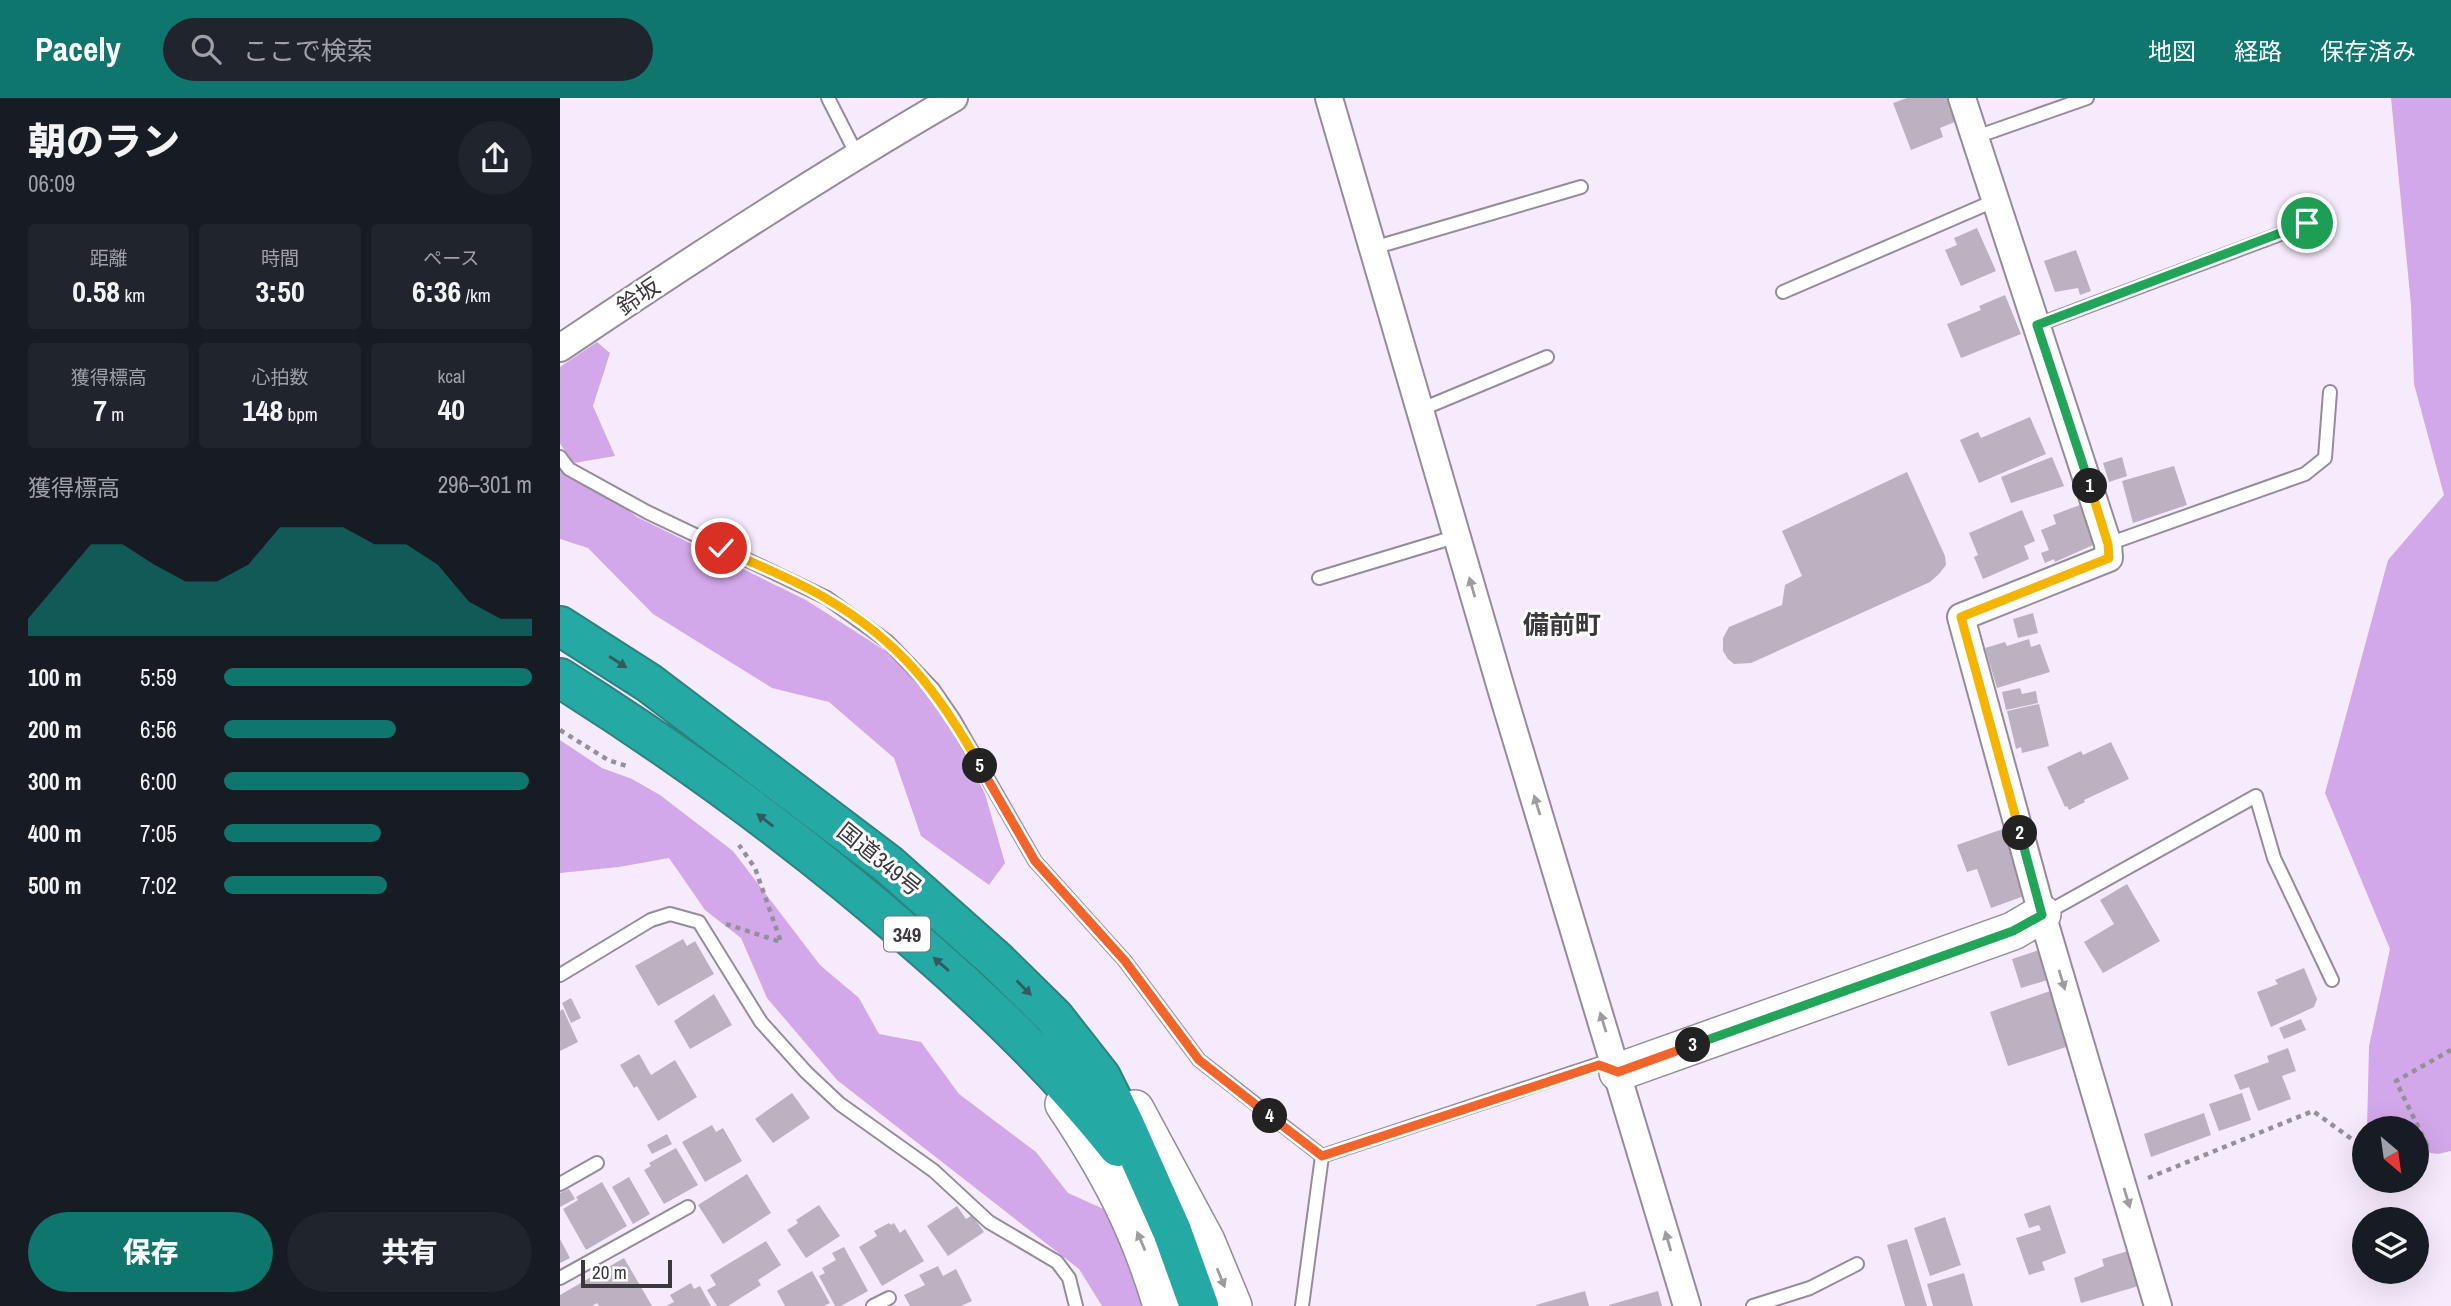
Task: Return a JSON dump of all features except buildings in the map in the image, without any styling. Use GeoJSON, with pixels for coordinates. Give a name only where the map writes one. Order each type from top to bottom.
{"type":"FeatureCollection","features":[{"type":"Feature","properties":{"kind":"highway","name":"国道349号"},"geometry":{"type":"LineString","coordinates":[[560,626],[649,683],[888,864],[997,961],[1054,1017],[1101,1077],[1124,1121],[1199,1306]]}},
{"type":"Feature","properties":{"kind":"highway","name":"国道349号"},"geometry":{"type":"LineString","coordinates":[[560,678],[721,786],[862,895],[1030,1045],[1076,1095],[1154,1192]]}},
{"type":"Feature","properties":{"kind":"street","name":"鈴坂"},"geometry":{"type":"LineString","coordinates":[[560,348],[715,244],[954,98]]}},
{"type":"Feature","properties":{"kind":"street"},"geometry":{"type":"LineString","coordinates":[[1329,98],[1687,1306]]}},
{"type":"Feature","properties":{"kind":"street"},"geometry":{"type":"LineString","coordinates":[[1962,98],[2108,544],[2109,558],[1961,617],[2042,915],[2158,1306]]}},
{"type":"Feature","properties":{"kind":"street"},"geometry":{"type":"LineString","coordinates":[[1618,1072],[2013,931],[2042,915]]}},
{"type":"Feature","properties":{"kind":"street"},"geometry":{"type":"LineString","coordinates":[[972,991],[1062,1101],[1092,1145],[1125,1203],[1149,1261],[1162,1306]]}},
{"type":"Feature","properties":{"kind":"street"},"geometry":{"type":"LineString","coordinates":[[1054,1017],[1090,1050],[1132,1104],[1206,1241],[1233,1306]]}},
{"type":"Feature","properties":{"kind":"lane"},"geometry":{"type":"LineString","coordinates":[[828,98],[857,155]]}},
{"type":"Feature","properties":{"kind":"lane"},"geometry":{"type":"LineString","coordinates":[[1976,137],[2087,98]]}},
{"type":"Feature","properties":{"kind":"lane"},"geometry":{"type":"LineString","coordinates":[[1373,248],[1581,187]]}},
{"type":"Feature","properties":{"kind":"lane"},"geometry":{"type":"LineString","coordinates":[[1783,292],[1994,201]]}},
{"type":"Feature","properties":{"kind":"lane"},"geometry":{"type":"LineString","coordinates":[[2037,325],[2307,223]]}},
{"type":"Feature","properties":{"kind":"lane"},"geometry":{"type":"LineString","coordinates":[[1422,409],[1547,357]]}},
{"type":"Feature","properties":{"kind":"lane"},"geometry":{"type":"LineString","coordinates":[[2108,544],[2305,474],[2325,458],[2330,392]]}},
{"type":"Feature","properties":{"kind":"lane"},"geometry":{"type":"LineString","coordinates":[[560,457],[569,469],[648,512],[827,598],[888,642],[933,689],[953,718],[1035,861],[1125,961],[1199,1060],[1322,1156]]}},
{"type":"Feature","properties":{"kind":"lane"},"geometry":{"type":"LineString","coordinates":[[1319,578],[1458,536]]}},
{"type":"Feature","properties":{"kind":"lane"},"geometry":{"type":"LineString","coordinates":[[2042,915],[2256,796],[2274,858],[2332,980]]}},
{"type":"Feature","properties":{"kind":"lane"},"geometry":{"type":"LineString","coordinates":[[560,975],[652,920],[670,914],[699,922],[761,1021],[806,1072],[840,1104],[934,1171],[989,1222],[1056,1262],[1069,1278],[1076,1306]]}},
{"type":"Feature","properties":{"kind":"lane"},"geometry":{"type":"LineString","coordinates":[[1322,1156],[1599,1065],[1618,1072]]}},
{"type":"Feature","properties":{"kind":"lane"},"geometry":{"type":"LineString","coordinates":[[1302,1306],[1322,1156]]}},
{"type":"Feature","properties":{"kind":"lane"},"geometry":{"type":"LineString","coordinates":[[560,1184],[597,1163]]}},
{"type":"Feature","properties":{"kind":"lane"},"geometry":{"type":"LineString","coordinates":[[560,1278],[688,1207]]}},
{"type":"Feature","properties":{"kind":"lane"},"geometry":{"type":"LineString","coordinates":[[1754,1306],[1810,1288],[1857,1264]]}},
{"type":"Feature","properties":{"kind":"lane"},"geometry":{"type":"LineString","coordinates":[[873,1306],[889,1298]]}},
{"type":"Feature","properties":{"kind":"path"},"geometry":{"type":"LineString","coordinates":[[560,730],[608,760],[636,769]]}},
{"type":"Feature","properties":{"kind":"path"},"geometry":{"type":"LineString","coordinates":[[699,922],[712,918],[781,942],[755,868],[734,841]]}},
{"type":"Feature","properties":{"kind":"path"},"geometry":{"type":"LineString","coordinates":[[2413,1116],[2396,1081],[2451,1050]]}},
{"type":"Feature","properties":{"kind":"path"},"geometry":{"type":"LineString","coordinates":[[2124,1188],[2313,1111],[2352,1139]]}},
{"type":"Feature","properties":{"kind":"shaded area"},"geometry":{"type":"Polygon","coordinates":[[[2391,98],[2451,98],[2451,1151],[2438,1154],[2429,1153],[2429,1116],[2367,1116],[2369,1046],[2390,949],[2325,793],[2388,560],[2444,495],[2414,384],[2411,305],[2391,98]]]}},
{"type":"Feature","properties":{"kind":"shaded area"},"geometry":{"type":"Polygon","coordinates":[[[597,342],[610,353],[593,406],[615,456],[574,463],[560,444],[560,367],[597,342]]]}},
{"type":"Feature","properties":{"kind":"shaded area"},"geometry":{"type":"Polygon","coordinates":[[[560,459],[637,517],[806,600],[889,653],[943,712],[985,794],[1005,863],[989,885],[921,836],[894,758],[829,702],[772,688],[653,614],[588,548],[560,539],[560,459]]]}},
{"type":"Feature","properties":{"kind":"shaded area"},"geometry":{"type":"Polygon","coordinates":[[[560,740],[602,768],[632,779],[660,795],[733,851],[820,965],[859,998],[879,1034],[921,1042],[959,1094],[1036,1152],[1068,1193],[1108,1211],[1146,1306],[1102,1306],[1079,1269],[837,1080],[767,998],[741,938],[705,910],[669,858],[560,873],[560,740]]]}},
{"type":"Feature","properties":{"kind":"district","name":"備前町"},"geometry":{"type":"Point","coordinates":[1562,624]}},
{"type":"Feature","properties":{"kind":"route"},"geometry":{"type":"LineString","coordinates":[[721,548],[827,598],[888,642],[933,689],[953,718],[1035,861],[1125,961],[1199,1060],[1322,1156],[1599,1065],[1618,1072],[2013,931],[2042,915],[1961,617],[2109,558],[2108,544],[2037,325],[2307,223]]}}]}
